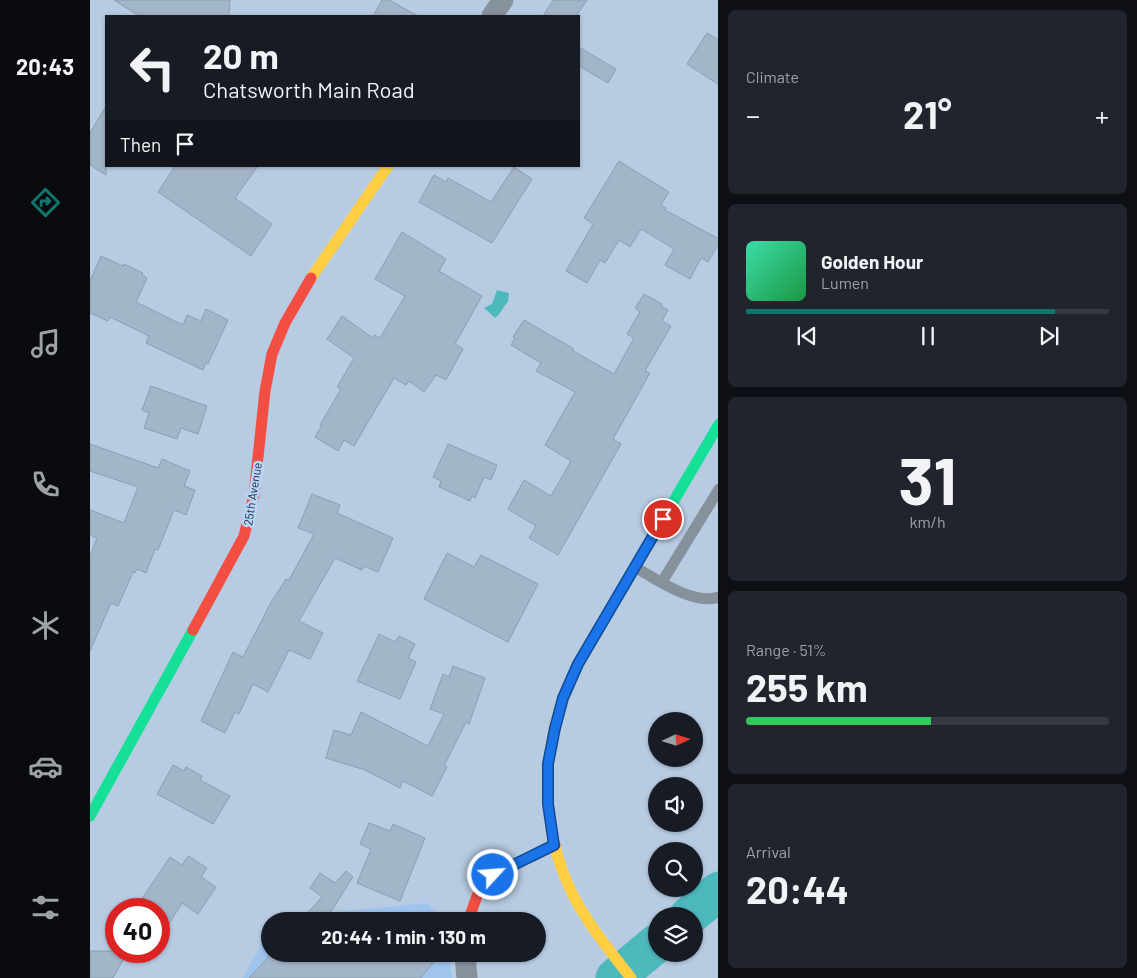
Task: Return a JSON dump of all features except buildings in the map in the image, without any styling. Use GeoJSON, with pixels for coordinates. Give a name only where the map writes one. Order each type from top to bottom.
{"type":"FeatureCollection","features":[{"type":"Feature","properties":{"kind":"street"},"geometry":{"type":"LineString","coordinates":[[493,15],[503,0]]}},
{"type":"Feature","properties":{"kind":"street","name":"25th Avenue"},"geometry":{"type":"LineString","coordinates":[[90,816],[244,536],[252,502],[268,371],[284,322],[299,296],[387,167]]}},
{"type":"Feature","properties":{"kind":"street"},"geometry":{"type":"LineString","coordinates":[[631,978],[593,927],[569,888],[554,845],[548,804],[548,764],[563,698],[578,664],[718,424]]}},
{"type":"Feature","properties":{"kind":"street"},"geometry":{"type":"LineString","coordinates":[[471,912],[477,896],[493,875],[554,845]]}},
{"type":"Feature","properties":{"kind":"street"},"geometry":{"type":"LineString","coordinates":[[466,962],[467,978]]}},
{"type":"Feature","properties":{"kind":"lane"},"geometry":{"type":"LineString","coordinates":[[662,582],[718,489]]}},
{"type":"Feature","properties":{"kind":"lane"},"geometry":{"type":"LineString","coordinates":[[635,567],[688,595],[703,598],[718,597]]}},
{"type":"Feature","properties":{"kind":"shaded area"},"geometry":{"type":"Polygon","coordinates":[[[497,290],[509,293],[508,302],[495,318],[484,308],[492,304],[497,290]]]}},
{"type":"Feature","properties":{"kind":"shaded area"},"geometry":{"type":"Polygon","coordinates":[[[427,903],[436,912],[336,912],[427,903]]]}},
{"type":"Feature","properties":{"kind":"shaded area"},"geometry":{"type":"Polygon","coordinates":[[[261,945],[261,962],[450,962],[452,978],[243,978],[261,945]]]}},
{"type":"Feature","properties":{"kind":"waterway"},"geometry":{"type":"LineString","coordinates":[[700,907],[718,892]]}},
{"type":"Feature","properties":{"kind":"waterway"},"geometry":{"type":"LineString","coordinates":[[615,978],[648,951]]}},
{"type":"Feature","properties":{"kind":"traffic: fast"},"geometry":{"type":"LineString","coordinates":[[572,678],[578,664],[718,426]]}},
{"type":"Feature","properties":{"kind":"traffic: fast"},"geometry":{"type":"LineString","coordinates":[[90,816],[193,630]]}},
{"type":"Feature","properties":{"kind":"traffic: slow"},"geometry":{"type":"LineString","coordinates":[[311,278],[387,167]]}},
{"type":"Feature","properties":{"kind":"traffic: slow"},"geometry":{"type":"LineString","coordinates":[[572,678],[561,704],[549,759],[548,788],[554,844],[563,871],[580,908],[631,978]]}},
{"type":"Feature","properties":{"kind":"traffic: jam"},"geometry":{"type":"LineString","coordinates":[[193,630],[244,536],[254,495],[265,391],[272,354],[285,323],[311,278]]}},
{"type":"Feature","properties":{"kind":"traffic: jam"},"geometry":{"type":"LineString","coordinates":[[471,912],[477,896],[493,875],[555,845]]}},
{"type":"Feature","properties":{"kind":"route"},"geometry":{"type":"LineString","coordinates":[[493,875],[554,845],[548,804],[548,764],[563,698],[578,664],[663,519]]}}]}
